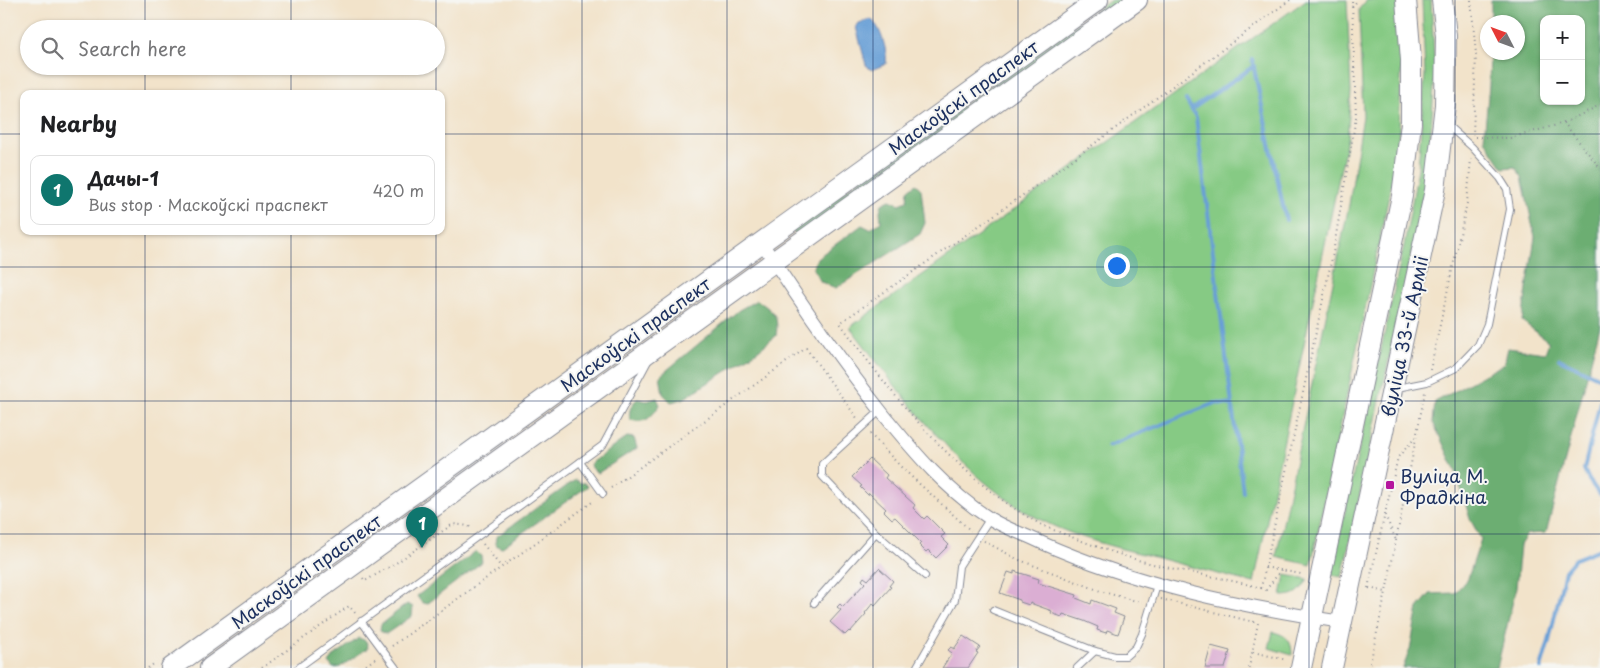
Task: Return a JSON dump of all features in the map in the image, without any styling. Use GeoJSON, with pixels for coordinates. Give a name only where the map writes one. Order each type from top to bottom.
{"type":"FeatureCollection","features":[{"type":"Feature","properties":{"kind":"main road","name":"Маскоўскі праспект"},"geometry":{"type":"LineString","coordinates":[[171,668],[1098,0]]}},
{"type":"Feature","properties":{"kind":"main road","name":"Маскоўскі праспект"},"geometry":{"type":"LineString","coordinates":[[210,668],[1136,0]]}},
{"type":"Feature","properties":{"kind":"main road","name":"вуліца 33-й Арміі"},"geometry":{"type":"LineString","coordinates":[[1295,664],[1311,618],[1402,196],[1411,123],[1411,60],[1406,0]]}},
{"type":"Feature","properties":{"kind":"main road","name":"вуліца 33-й Арміі"},"geometry":{"type":"LineString","coordinates":[[1332,668],[1435,190],[1445,105],[1446,36],[1442,0]]}},
{"type":"Feature","properties":{"kind":"street"},"geometry":{"type":"LineString","coordinates":[[762,243],[850,373],[912,448],[947,485],[990,518],[1064,552],[1157,585],[1261,609],[1342,622]]}},
{"type":"Feature","properties":{"kind":"lane"},"geometry":{"type":"LineString","coordinates":[[1393,389],[1427,382],[1456,368],[1478,345],[1488,324],[1510,209],[1507,189],[1472,146],[1443,122]]}},
{"type":"Feature","properties":{"kind":"lane"},"geometry":{"type":"LineString","coordinates":[[298,668],[603,445],[656,347]]}},
{"type":"Feature","properties":{"kind":"lane"},"geometry":{"type":"LineString","coordinates":[[881,410],[822,464],[822,476],[876,534],[925,576]]}},
{"type":"Feature","properties":{"kind":"lane"},"geometry":{"type":"LineString","coordinates":[[580,462],[603,494]]}},
{"type":"Feature","properties":{"kind":"lane"},"geometry":{"type":"LineString","coordinates":[[916,668],[955,600],[959,566],[990,518]]}},
{"type":"Feature","properties":{"kind":"lane"},"geometry":{"type":"LineString","coordinates":[[814,603],[876,534]]}},
{"type":"Feature","properties":{"kind":"lane"},"geometry":{"type":"LineString","coordinates":[[993,610],[1095,651],[1115,656],[1126,656],[1136,647],[1142,634],[1157,585]]}},
{"type":"Feature","properties":{"kind":"lane"},"geometry":{"type":"LineString","coordinates":[[361,621],[396,668]]}},
{"type":"Feature","properties":{"kind":"lane"},"geometry":{"type":"LineString","coordinates":[[1077,668],[1095,651]]}},
{"type":"Feature","properties":{"kind":"path"},"geometry":{"type":"LineString","coordinates":[[1281,570],[1266,590],[1232,580],[1165,567],[1132,558],[1080,541],[1043,526],[985,486],[932,439],[864,356],[840,323],[1053,174],[1290,0]]}},
{"type":"Feature","properties":{"kind":"path"},"geometry":{"type":"LineString","coordinates":[[1261,588],[1333,253],[1356,118],[1352,0]]}},
{"type":"Feature","properties":{"kind":"path"},"geometry":{"type":"LineString","coordinates":[[1352,7],[1358,0]]}},
{"type":"Feature","properties":{"kind":"path"},"geometry":{"type":"LineString","coordinates":[[1471,0],[1476,54],[1473,137],[1510,138],[1564,123],[1600,105]]}},
{"type":"Feature","properties":{"kind":"path"},"geometry":{"type":"LineString","coordinates":[[1564,123],[1600,168]]}},
{"type":"Feature","properties":{"kind":"path"},"geometry":{"type":"LineString","coordinates":[[1369,668],[1386,592],[1427,382],[1467,202],[1472,146]]}},
{"type":"Feature","properties":{"kind":"path"},"geometry":{"type":"LineString","coordinates":[[362,668],[806,348]]}},
{"type":"Feature","properties":{"kind":"path"},"geometry":{"type":"LineString","coordinates":[[1386,592],[1368,588],[1398,457],[1416,438]]}},
{"type":"Feature","properties":{"kind":"path"},"geometry":{"type":"LineString","coordinates":[[1385,514],[1396,540]]}},
{"type":"Feature","properties":{"kind":"path"},"geometry":{"type":"LineString","coordinates":[[362,576],[365,581],[453,524],[469,526],[500,567]]}},
{"type":"Feature","properties":{"kind":"path"},"geometry":{"type":"LineString","coordinates":[[1265,567],[1301,574]]}},
{"type":"Feature","properties":{"kind":"path"},"geometry":{"type":"LineString","coordinates":[[262,668],[349,606],[361,621]]}},
{"type":"Feature","properties":{"kind":"path"},"geometry":{"type":"LineString","coordinates":[[1249,668],[1258,623]]}},
{"type":"Feature","properties":{"kind":"path"},"geometry":{"type":"LineString","coordinates":[[1253,652],[1295,664]]}},
{"type":"Feature","properties":{"kind":"green space"},"geometry":{"type":"Polygon","coordinates":[[[1111,0],[1127,0],[798,237],[792,229],[1111,0]]]}},
{"type":"Feature","properties":{"kind":"green space"},"geometry":{"type":"Polygon","coordinates":[[[1306,0],[1347,0],[1351,92],[1347,139],[1254,583],[1084,538],[1047,523],[1017,506],[990,486],[938,437],[850,327],[1306,0]]]}},
{"type":"Feature","properties":{"kind":"green space"},"geometry":{"type":"Polygon","coordinates":[[[1367,0],[1397,0],[1402,54],[1399,131],[1392,181],[1311,565],[1276,557],[1349,205],[1363,116],[1359,9],[1367,0]]]}},
{"type":"Feature","properties":{"kind":"green space"},"geometry":{"type":"Polygon","coordinates":[[[1422,0],[1431,0],[1435,74],[1428,171],[1342,577],[1331,575],[1405,241],[1418,169],[1425,75],[1422,0]]]}},
{"type":"Feature","properties":{"kind":"green space"},"geometry":{"type":"Polygon","coordinates":[[[1491,0],[1600,0],[1600,326],[1546,533],[1527,534],[1520,545],[1516,588],[1497,668],[1403,668],[1410,649],[1418,608],[1430,594],[1455,593],[1468,578],[1481,539],[1470,519],[1456,472],[1433,422],[1435,402],[1504,364],[1508,348],[1545,353],[1549,342],[1522,321],[1535,237],[1522,177],[1515,167],[1503,168],[1484,139],[1490,60],[1525,60],[1525,15],[1491,15],[1491,0]]]}},
{"type":"Feature","properties":{"kind":"green space"},"geometry":{"type":"Polygon","coordinates":[[[916,184],[921,189],[925,223],[920,234],[836,288],[821,282],[813,269],[817,258],[862,225],[870,229],[881,222],[880,211],[882,204],[890,200],[900,204],[907,201],[908,190],[916,184]]]}},
{"type":"Feature","properties":{"kind":"green space"},"geometry":{"type":"Polygon","coordinates":[[[757,300],[774,315],[777,323],[776,336],[756,352],[683,399],[671,402],[663,394],[660,376],[739,310],[757,300]]]}},
{"type":"Feature","properties":{"kind":"green space"},"geometry":{"type":"Polygon","coordinates":[[[657,398],[660,405],[651,417],[640,421],[630,420],[630,408],[637,399],[647,401],[657,398]]]}},
{"type":"Feature","properties":{"kind":"green space"},"geometry":{"type":"Polygon","coordinates":[[[627,437],[634,438],[637,448],[598,473],[591,468],[590,464],[627,437]]]}},
{"type":"Feature","properties":{"kind":"green space"},"geometry":{"type":"Polygon","coordinates":[[[575,480],[588,486],[501,548],[495,544],[496,537],[575,480]]]}},
{"type":"Feature","properties":{"kind":"green space"},"geometry":{"type":"Polygon","coordinates":[[[476,551],[481,556],[482,562],[427,604],[421,602],[417,596],[476,551]]]}},
{"type":"Feature","properties":{"kind":"green space"},"geometry":{"type":"Polygon","coordinates":[[[1285,575],[1308,579],[1297,592],[1281,596],[1285,575]]]}},
{"type":"Feature","properties":{"kind":"green space"},"geometry":{"type":"Polygon","coordinates":[[[407,604],[413,607],[412,616],[386,634],[380,631],[381,624],[407,604]]]}},
{"type":"Feature","properties":{"kind":"green space"},"geometry":{"type":"Polygon","coordinates":[[[1273,632],[1288,639],[1292,655],[1269,648],[1273,632]]]}},
{"type":"Feature","properties":{"kind":"green space"},"geometry":{"type":"Polygon","coordinates":[[[359,638],[366,641],[368,648],[340,667],[333,668],[329,663],[335,655],[359,638]]]}},
{"type":"Feature","properties":{"kind":"water"},"geometry":{"type":"Polygon","coordinates":[[[871,19],[881,34],[885,47],[886,64],[871,70],[866,65],[856,27],[859,23],[871,19]]]}},
{"type":"Feature","properties":{"kind":"building"},"geometry":{"type":"Polygon","coordinates":[[[870,459],[887,475],[885,478],[915,505],[913,508],[924,519],[927,516],[945,534],[941,537],[949,545],[936,558],[928,550],[926,552],[919,545],[921,543],[895,517],[892,519],[884,511],[886,509],[869,493],[868,495],[852,477],[870,459]]]}},
{"type":"Feature","properties":{"kind":"building"},"geometry":{"type":"Polygon","coordinates":[[[879,568],[893,581],[889,586],[891,587],[875,605],[873,603],[866,614],[845,635],[830,622],[841,610],[837,607],[840,604],[843,607],[865,583],[862,580],[864,577],[868,580],[879,568]]]}},
{"type":"Feature","properties":{"kind":"building"},"geometry":{"type":"Polygon","coordinates":[[[1014,571],[1039,579],[1038,583],[1077,595],[1076,598],[1091,604],[1092,600],[1116,609],[1114,613],[1124,617],[1118,634],[1107,630],[1106,633],[1097,630],[1098,627],[1084,621],[1063,614],[1062,617],[1051,613],[1052,611],[1030,603],[1029,605],[1020,602],[1020,600],[1000,593],[1008,572],[1014,574],[1014,571]]]}},
{"type":"Feature","properties":{"kind":"building"},"geometry":{"type":"Polygon","coordinates":[[[963,636],[980,647],[976,652],[978,653],[968,668],[942,668],[952,653],[948,650],[951,647],[954,649],[963,636]]]}},
{"type":"Feature","properties":{"kind":"building"},"geometry":{"type":"Polygon","coordinates":[[[1211,646],[1230,651],[1225,668],[1205,668],[1211,646]]]}},
{"type":"Feature","properties":{"kind":"waterway"},"geometry":{"type":"LineString","coordinates":[[1252,59],[1286,220]]}},
{"type":"Feature","properties":{"kind":"waterway"},"geometry":{"type":"LineString","coordinates":[[1192,109],[1254,66]]}},
{"type":"Feature","properties":{"kind":"waterway"},"geometry":{"type":"LineString","coordinates":[[1186,100],[1196,117],[1243,492]]}},
{"type":"Feature","properties":{"kind":"waterway"},"geometry":{"type":"LineString","coordinates":[[1559,359],[1600,378]]}},
{"type":"Feature","properties":{"kind":"waterway"},"geometry":{"type":"LineString","coordinates":[[1600,402],[1584,469],[1589,480],[1600,495]]}},
{"type":"Feature","properties":{"kind":"waterway"},"geometry":{"type":"LineString","coordinates":[[1108,446],[1215,403],[1232,405]]}},
{"type":"Feature","properties":{"kind":"waterway"},"geometry":{"type":"LineString","coordinates":[[1541,668],[1565,571],[1575,559],[1600,549]]}},
{"type":"Feature","properties":{"kind":"place","name":"Вуліца М. Фрадкіна"},"geometry":{"type":"Point","coordinates":[1390,485]}},
{"type":"Feature","properties":{"kind":"place","name":"Дачы-1"},"geometry":{"type":"Point","coordinates":[422,548]}}]}
